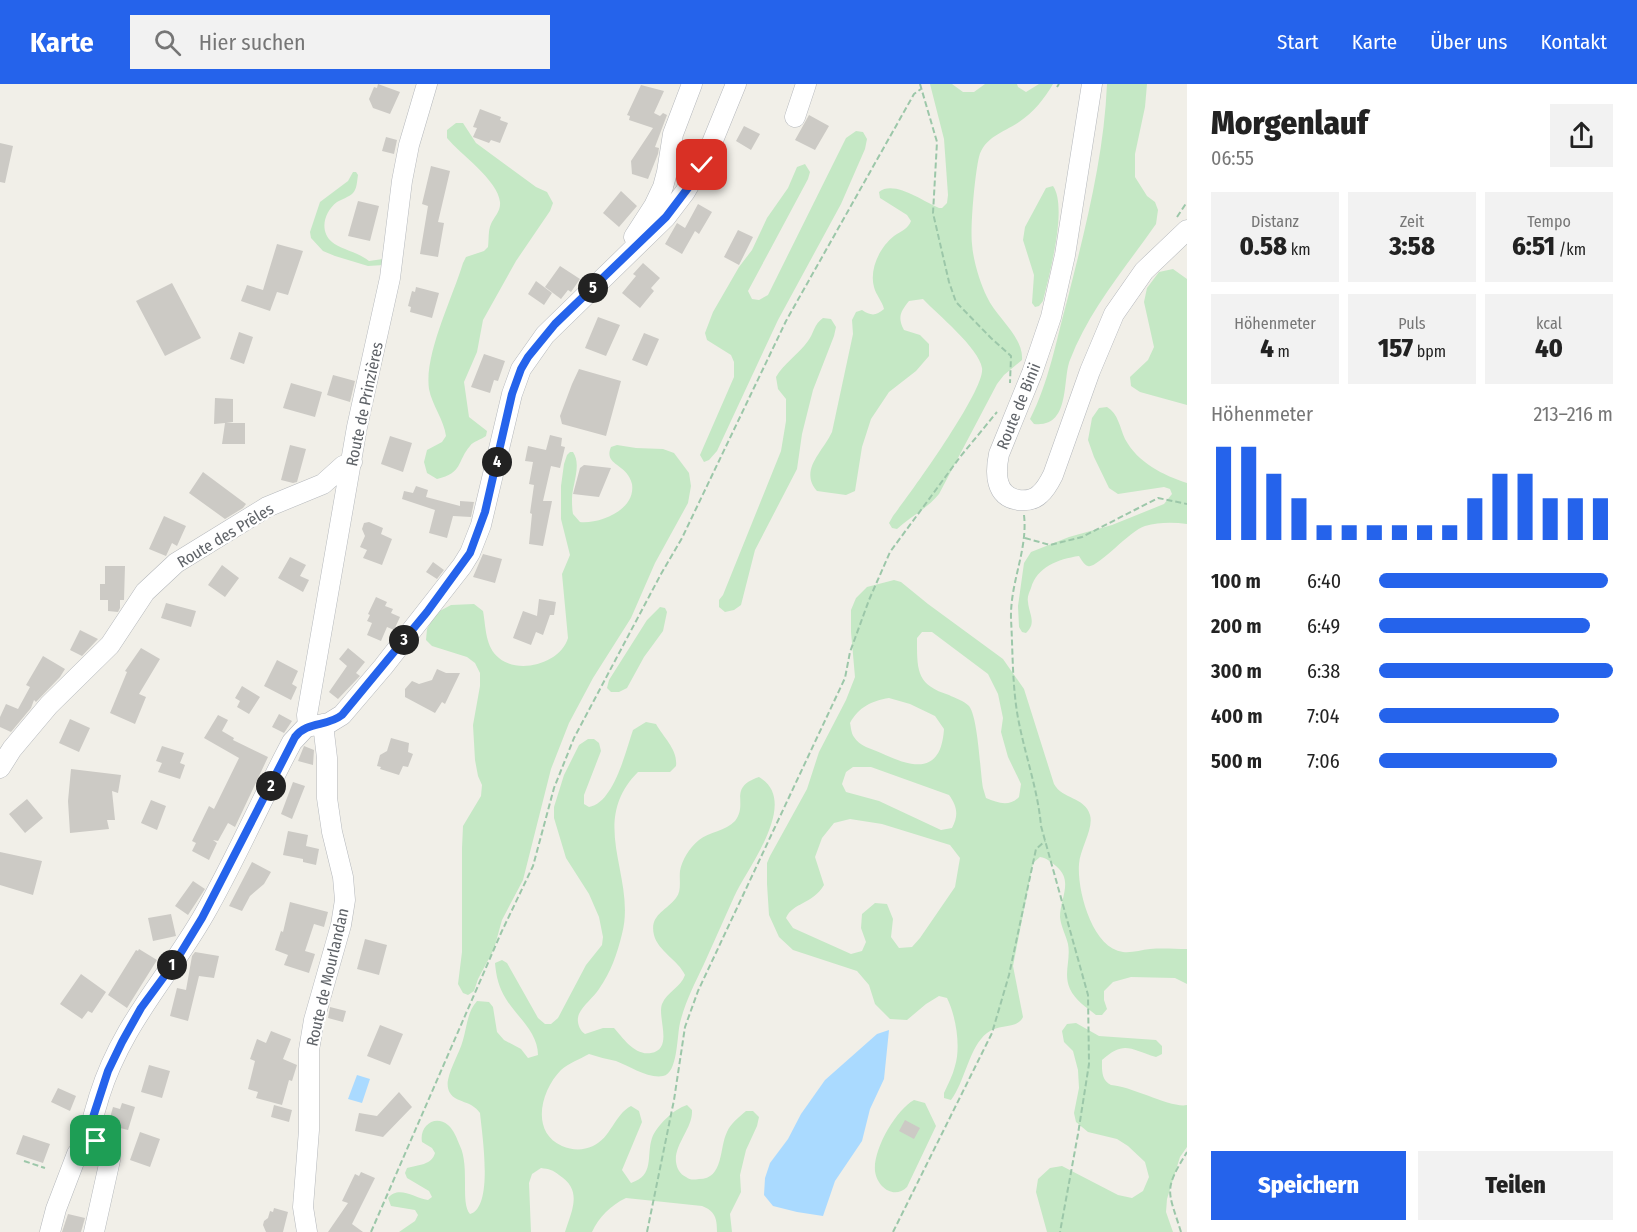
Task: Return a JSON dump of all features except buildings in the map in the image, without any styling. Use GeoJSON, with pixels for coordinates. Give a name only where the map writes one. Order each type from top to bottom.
{"type":"FeatureCollection","features":[{"type":"Feature","properties":{"kind":"street","name":"Route de Prinzières"},"geometry":{"type":"LineString","coordinates":[[315,725],[307,715],[361,411],[390,278],[404,169],[427,84]]}},
{"type":"Feature","properties":{"kind":"street"},"geometry":{"type":"LineString","coordinates":[[631,250],[629,247],[631,240],[654,206],[663,187],[673,134],[692,84]]}},
{"type":"Feature","properties":{"kind":"street"},"geometry":{"type":"LineString","coordinates":[[89,1141],[90,1127],[108,1071],[122,1042],[145,1003],[177,959],[202,918],[230,868],[292,742],[299,733],[315,725],[333,721],[346,710],[427,612],[466,560],[485,512],[512,394],[521,369],[545,335],[666,217],[691,184],[707,155],[736,84]]}},
{"type":"Feature","properties":{"kind":"street"},"geometry":{"type":"LineString","coordinates":[[795,117],[806,84]]}},
{"type":"Feature","properties":{"kind":"street","name":"Route de Binii"},"geometry":{"type":"LineString","coordinates":[[1023,501],[1002,492],[997,465],[1004,440],[1029,381],[1051,317],[1060,281],[1092,84]]}},
{"type":"Feature","properties":{"kind":"street"},"geometry":{"type":"LineString","coordinates":[[1023,501],[1041,494],[1053,475],[1090,371],[1120,303],[1144,272],[1187,230]]}},
{"type":"Feature","properties":{"kind":"street","name":"Route des Prêles"},"geometry":{"type":"LineString","coordinates":[[0,768],[12,749],[49,705],[110,645],[145,592],[176,563],[267,507],[323,484],[343,466],[352,462]]}},
{"type":"Feature","properties":{"kind":"street","name":"Route de Mourlandan"},"geometry":{"type":"LineString","coordinates":[[307,1232],[303,1207],[309,1130],[309,1050],[314,1020],[341,924],[345,900],[343,877],[328,806],[327,758],[315,725]]}},
{"type":"Feature","properties":{"kind":"street"},"geometry":{"type":"LineString","coordinates":[[50,1232],[56,1209],[77,1154],[89,1141],[96,1141],[108,1151],[110,1160],[94,1232]]}},
{"type":"Feature","properties":{"kind":"path"},"geometry":{"type":"LineString","coordinates":[[920,84],[937,142],[933,213],[956,302],[990,339],[1011,356],[1009,392],[1029,381]]}},
{"type":"Feature","properties":{"kind":"path"},"geometry":{"type":"LineString","coordinates":[[370,1232],[501,933],[530,875],[558,778],[574,738],[682,538],[786,321],[914,94],[921,89]]}},
{"type":"Feature","properties":{"kind":"path"},"geometry":{"type":"LineString","coordinates":[[647,1232],[674,1100],[685,1028],[698,991],[845,678],[854,642],[890,552],[960,457],[1001,407]]}},
{"type":"Feature","properties":{"kind":"path"},"geometry":{"type":"LineString","coordinates":[[1024,538],[1050,544],[1082,537],[1158,498],[1187,504]]}},
{"type":"Feature","properties":{"kind":"path"},"geometry":{"type":"LineString","coordinates":[[1023,501],[1024,538],[1012,594],[1014,672],[1019,721],[1039,800],[1041,826],[1088,995],[1089,1064],[1060,1232]]}},
{"type":"Feature","properties":{"kind":"path"},"geometry":{"type":"LineString","coordinates":[[893,1232],[992,1033],[1011,965],[1036,849],[1045,841]]}},
{"type":"Feature","properties":{"kind":"path"},"geometry":{"type":"LineString","coordinates":[[1181,1232],[1168,1192],[1172,1178],[1187,1152]]}},
{"type":"Feature","properties":{"kind":"path"},"geometry":{"type":"LineString","coordinates":[[24,1161],[45,1167]]}},
{"type":"Feature","properties":{"kind":"green space"},"geometry":{"type":"Polygon","coordinates":[[[930,84],[952,84],[963,92],[974,92],[985,84],[1017,84],[1026,92],[1039,84],[1053,84],[1029,114],[985,144],[979,157],[974,187],[972,236],[977,271],[991,305],[1019,343],[1022,360],[997,384],[939,494],[930,504],[897,529],[892,528],[889,523],[960,418],[980,379],[982,368],[966,341],[923,299],[909,301],[900,318],[904,330],[920,335],[929,344],[929,356],[916,371],[889,392],[871,419],[862,447],[855,491],[846,495],[817,491],[810,476],[814,462],[832,432],[853,334],[852,320],[856,312],[862,310],[873,314],[884,309],[874,287],[874,266],[884,246],[911,221],[907,215],[880,198],[879,192],[892,188],[900,190],[939,208],[947,203],[944,139],[930,84]]]}},
{"type":"Feature","properties":{"kind":"green space"},"geometry":{"type":"Polygon","coordinates":[[[1107,84],[1147,84],[1145,107],[1135,154],[1135,177],[1147,196],[1155,202],[1158,210],[1156,224],[1087,324],[1070,360],[1060,411],[1046,423],[1034,424],[1030,419],[1037,405],[1051,361],[1093,193],[1102,139],[1107,84]]]}},
{"type":"Feature","properties":{"kind":"green space"},"geometry":{"type":"Polygon","coordinates":[[[456,123],[463,123],[476,143],[536,187],[547,192],[553,203],[516,261],[483,320],[477,352],[464,382],[469,417],[487,431],[486,436],[471,444],[455,470],[437,479],[427,473],[424,462],[427,450],[442,442],[446,436],[429,389],[431,359],[440,326],[463,263],[466,257],[484,251],[488,247],[490,226],[500,205],[498,194],[486,176],[447,138],[447,130],[456,123]]]}},
{"type":"Feature","properties":{"kind":"green space"},"geometry":{"type":"Polygon","coordinates":[[[856,131],[863,132],[867,139],[865,149],[841,204],[778,320],[717,451],[704,462],[700,455],[734,377],[734,362],[731,355],[707,340],[705,333],[713,312],[739,267],[752,250],[767,218],[788,188],[797,167],[805,164],[810,172],[808,179],[748,291],[752,299],[759,300],[768,295],[846,138],[856,131]]]}},
{"type":"Feature","properties":{"kind":"green space"},"geometry":{"type":"Polygon","coordinates":[[[353,172],[358,175],[355,189],[329,211],[324,227],[325,233],[335,244],[369,261],[383,259],[384,265],[368,266],[335,256],[323,251],[311,238],[310,232],[320,202],[348,181],[353,172]]]}},
{"type":"Feature","properties":{"kind":"green space"},"geometry":{"type":"Polygon","coordinates":[[[1053,186],[1059,209],[1056,242],[1043,301],[1035,307],[1032,303],[1034,275],[1023,240],[1025,227],[1046,188],[1053,186]]]}},
{"type":"Feature","properties":{"kind":"green space"},"geometry":{"type":"Polygon","coordinates":[[[1173,269],[1187,279],[1187,405],[1140,392],[1131,386],[1130,377],[1148,360],[1154,347],[1144,302],[1147,288],[1159,272],[1173,269]]]}},
{"type":"Feature","properties":{"kind":"green space"},"geometry":{"type":"Polygon","coordinates":[[[823,318],[831,319],[836,327],[813,390],[802,434],[797,469],[755,550],[741,605],[725,612],[719,607],[719,600],[781,451],[786,421],[786,399],[778,389],[776,377],[804,346],[823,318]]]}},
{"type":"Feature","properties":{"kind":"green space"},"geometry":{"type":"Polygon","coordinates":[[[1107,407],[1116,417],[1125,439],[1137,455],[1160,472],[1187,483],[1187,524],[1156,524],[1138,529],[1092,565],[1088,566],[1079,556],[1049,565],[1038,575],[1029,593],[1031,626],[1026,633],[1022,632],[1019,627],[1018,606],[1024,563],[1031,552],[1069,537],[1112,525],[1164,504],[1172,494],[1170,489],[1164,487],[1118,494],[1109,488],[1088,440],[1092,418],[1099,408],[1107,407]]]}},
{"type":"Feature","properties":{"kind":"green space"},"geometry":{"type":"Polygon","coordinates":[[[617,445],[663,449],[674,453],[689,473],[691,486],[688,503],[655,563],[631,618],[593,678],[569,723],[551,769],[523,880],[502,920],[494,949],[474,991],[468,995],[463,993],[458,984],[462,952],[462,848],[463,826],[481,796],[482,785],[475,760],[473,725],[480,673],[475,663],[467,657],[432,646],[426,640],[427,629],[436,613],[451,605],[474,604],[483,611],[491,648],[499,658],[507,663],[528,666],[548,660],[557,654],[564,647],[568,638],[562,574],[570,555],[561,519],[564,464],[567,455],[573,452],[577,463],[572,493],[573,514],[580,522],[606,518],[623,508],[632,493],[629,477],[610,458],[611,447],[617,445]]]}},
{"type":"Feature","properties":{"kind":"green space"},"geometry":{"type":"Polygon","coordinates":[[[894,580],[901,582],[1003,659],[1024,689],[1054,784],[1062,793],[1079,801],[1090,815],[1090,826],[1080,858],[1079,875],[1089,916],[1103,940],[1112,948],[1123,952],[1187,949],[1187,984],[1175,978],[1131,977],[1113,982],[1104,991],[1107,1009],[1102,1015],[1096,1015],[1075,997],[1070,989],[1067,972],[1068,944],[1060,917],[1065,890],[1064,878],[1056,866],[1040,857],[1033,863],[1013,966],[1023,1017],[1021,1021],[1013,1025],[992,1030],[981,1039],[951,1100],[944,1098],[944,1093],[957,1058],[957,1041],[955,1022],[947,998],[939,996],[907,1020],[890,1019],[875,1004],[869,985],[857,971],[793,950],[779,937],[769,915],[767,863],[807,789],[819,752],[846,700],[855,677],[851,610],[856,598],[867,587],[894,580]],[[922,632],[917,638],[918,667],[924,681],[938,691],[965,703],[972,712],[986,798],[1003,803],[1015,800],[1019,797],[1021,784],[1008,757],[1001,732],[1003,718],[998,694],[988,674],[932,632],[922,632]],[[889,698],[866,706],[850,723],[856,740],[866,747],[904,762],[923,764],[931,761],[942,744],[944,729],[935,716],[910,704],[889,698]],[[853,767],[846,772],[842,784],[846,792],[879,801],[941,830],[952,828],[956,819],[956,811],[949,795],[871,767],[853,767]],[[850,819],[834,823],[822,838],[815,857],[824,885],[814,896],[793,909],[786,918],[793,928],[851,954],[862,951],[866,942],[861,928],[862,914],[875,903],[887,904],[893,919],[891,937],[899,948],[912,947],[955,887],[960,858],[950,845],[882,824],[850,819]]]}},
{"type":"Feature","properties":{"kind":"green space"},"geometry":{"type":"Polygon","coordinates":[[[660,607],[665,608],[667,612],[663,631],[644,657],[627,688],[619,692],[611,692],[607,688],[609,680],[647,620],[660,607]]]}},
{"type":"Feature","properties":{"kind":"green space"},"geometry":{"type":"Polygon","coordinates":[[[646,722],[656,724],[673,749],[676,766],[670,772],[638,772],[623,791],[616,811],[614,831],[624,892],[625,913],[616,956],[607,976],[579,1014],[579,1025],[585,1034],[603,1028],[614,1028],[640,1052],[651,1053],[662,1046],[662,1004],[685,975],[656,941],[653,928],[659,914],[678,895],[680,871],[684,858],[699,840],[735,821],[739,814],[741,791],[749,781],[759,777],[771,788],[775,802],[773,818],[759,853],[734,897],[687,1000],[680,1023],[674,1061],[668,1074],[652,1076],[616,1061],[589,1054],[571,1063],[554,1078],[544,1099],[542,1121],[552,1140],[562,1146],[581,1149],[589,1148],[604,1138],[620,1115],[631,1106],[639,1111],[642,1122],[622,1170],[631,1183],[639,1180],[647,1170],[654,1133],[677,1110],[687,1105],[692,1110],[690,1123],[676,1155],[676,1162],[680,1173],[693,1180],[707,1178],[713,1174],[719,1162],[728,1129],[746,1111],[753,1111],[759,1117],[746,1150],[740,1175],[741,1192],[730,1214],[732,1232],[717,1232],[714,1216],[710,1210],[702,1206],[626,1198],[606,1212],[592,1232],[565,1232],[574,1201],[571,1187],[555,1172],[541,1168],[532,1174],[529,1183],[531,1232],[399,1232],[415,1221],[418,1215],[415,1210],[391,1206],[388,1198],[392,1194],[402,1192],[428,1200],[432,1197],[429,1191],[407,1178],[405,1173],[407,1168],[424,1164],[433,1157],[435,1153],[432,1148],[422,1142],[422,1136],[425,1127],[433,1121],[443,1122],[455,1135],[463,1154],[467,1209],[470,1214],[477,1209],[482,1198],[485,1169],[480,1113],[472,1106],[456,1099],[449,1092],[448,1086],[449,1075],[461,1045],[469,1015],[477,1001],[489,1002],[493,1007],[497,1032],[504,1040],[521,1049],[528,1058],[538,1055],[531,1032],[501,991],[495,963],[502,960],[507,963],[538,1018],[545,1024],[551,1024],[558,1018],[586,965],[602,945],[603,937],[599,917],[589,894],[566,858],[554,818],[554,807],[564,775],[579,745],[588,739],[594,739],[599,743],[601,751],[584,795],[584,804],[589,807],[598,803],[612,786],[623,762],[633,730],[646,722]]]}},
{"type":"Feature","properties":{"kind":"green space"},"geometry":{"type":"Polygon","coordinates":[[[1076,1023],[1099,1036],[1156,1040],[1162,1046],[1162,1054],[1156,1057],[1128,1048],[1116,1050],[1102,1060],[1102,1067],[1104,1078],[1111,1085],[1172,1104],[1187,1105],[1187,1147],[1180,1157],[1167,1199],[1166,1212],[1173,1232],[1047,1232],[1036,1192],[1038,1179],[1050,1168],[1062,1166],[1118,1195],[1132,1198],[1143,1191],[1149,1177],[1145,1162],[1128,1146],[1117,1139],[1088,1132],[1076,1122],[1074,1113],[1079,1088],[1078,1070],[1073,1051],[1064,1042],[1062,1031],[1067,1024],[1076,1023]]]}},
{"type":"Feature","properties":{"kind":"green space"},"geometry":{"type":"Polygon","coordinates":[[[914,1100],[925,1103],[936,1126],[907,1187],[902,1191],[892,1192],[883,1187],[876,1177],[875,1162],[893,1121],[914,1100]]]}},
{"type":"Feature","properties":{"kind":"water"},"geometry":{"type":"Polygon","coordinates":[[[889,1030],[884,1079],[870,1109],[862,1141],[835,1181],[823,1216],[773,1206],[764,1195],[765,1178],[770,1163],[788,1139],[801,1114],[825,1080],[877,1034],[889,1030]]]}},
{"type":"Feature","properties":{"kind":"water"},"geometry":{"type":"Polygon","coordinates":[[[357,1075],[370,1079],[362,1103],[348,1099],[357,1075]]]}},
{"type":"Feature","properties":{"kind":"route"},"geometry":{"type":"LineString","coordinates":[[96,1141],[89,1141],[90,1127],[115,1056],[141,1008],[177,959],[225,878],[295,737],[306,727],[329,723],[342,715],[427,612],[470,553],[485,512],[512,394],[528,357],[555,324],[666,217],[702,165]]}}]}
